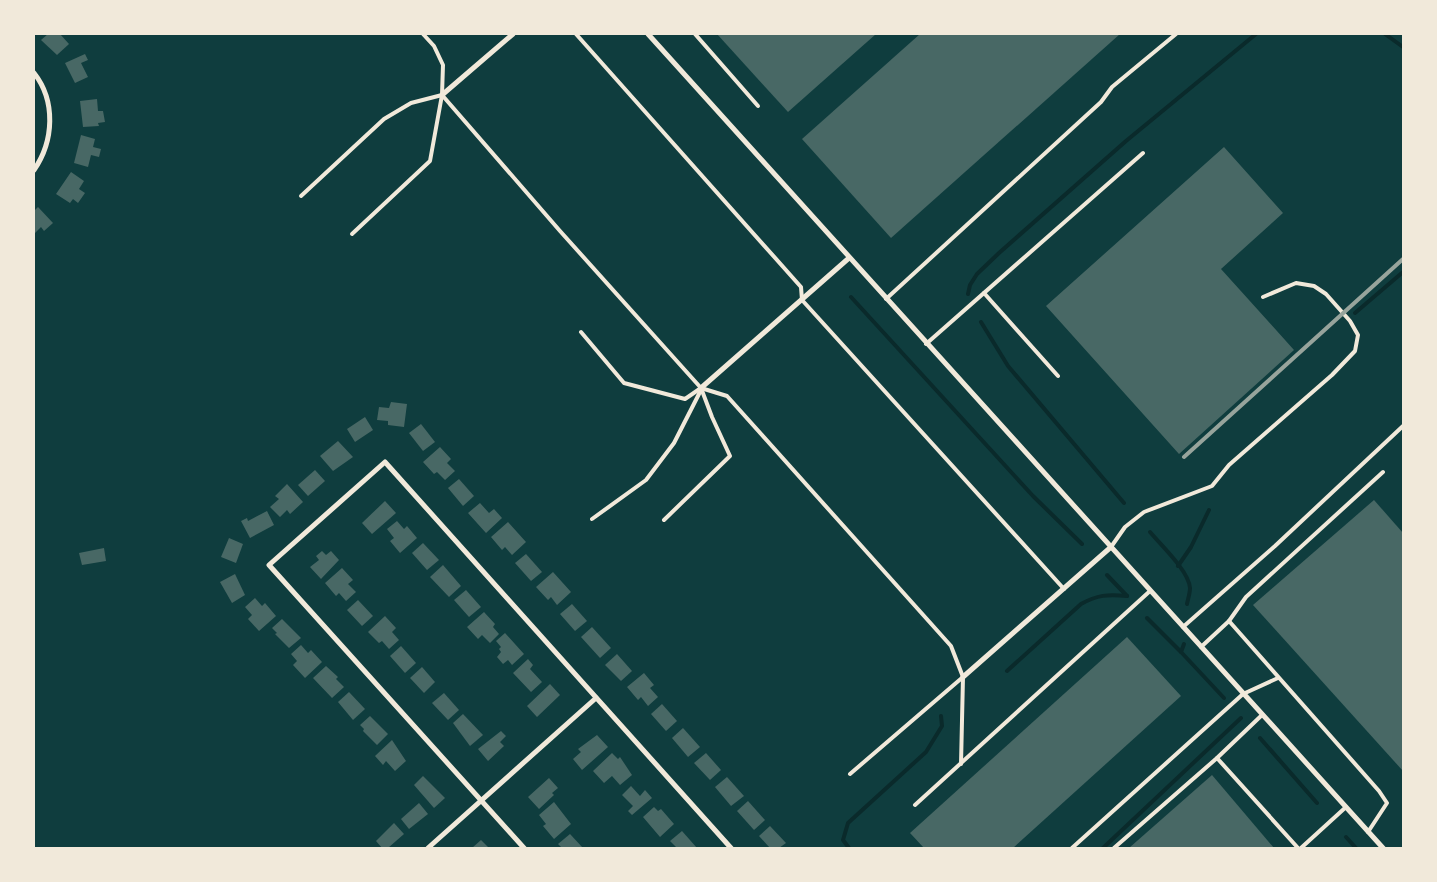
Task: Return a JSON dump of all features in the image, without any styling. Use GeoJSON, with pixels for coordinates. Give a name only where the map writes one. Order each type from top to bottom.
{"type":"FeatureCollection","features":[{"type":"Feature","properties":{"kind":"street"},"geometry":{"type":"LineString","coordinates":[[442,95],[513,34]]}},
{"type":"Feature","properties":{"kind":"street"},"geometry":{"type":"LineString","coordinates":[[648,34],[1383,848]]}},
{"type":"Feature","properties":{"kind":"street"},"geometry":{"type":"LineString","coordinates":[[34,73],[48,102],[49,131],[45,148],[34,170]]}},
{"type":"Feature","properties":{"kind":"street"},"geometry":{"type":"LineString","coordinates":[[702,388],[849,258]]}},
{"type":"Feature","properties":{"kind":"street"},"geometry":{"type":"LineString","coordinates":[[524,848],[269,565],[385,462],[731,848]]}},
{"type":"Feature","properties":{"kind":"street"},"geometry":{"type":"LineString","coordinates":[[963,677],[1111,547]]}},
{"type":"Feature","properties":{"kind":"street"},"geometry":{"type":"LineString","coordinates":[[428,848],[596,698]]}},
{"type":"Feature","properties":{"kind":"lane"},"geometry":{"type":"LineString","coordinates":[[352,234],[430,161],[442,95],[443,65],[434,46],[423,34]]}},
{"type":"Feature","properties":{"kind":"lane"},"geometry":{"type":"LineString","coordinates":[[576,34],[801,287],[802,300],[1064,588]]}},
{"type":"Feature","properties":{"kind":"lane"},"geometry":{"type":"LineString","coordinates":[[694,34],[758,106]]}},
{"type":"Feature","properties":{"kind":"lane"},"geometry":{"type":"LineString","coordinates":[[886,299],[1101,102],[1112,87],[1176,34]]}},
{"type":"Feature","properties":{"kind":"lane"},"geometry":{"type":"LineString","coordinates":[[301,196],[384,119],[411,102],[442,95]]}},
{"type":"Feature","properties":{"kind":"lane"},"geometry":{"type":"LineString","coordinates":[[442,95],[560,231],[702,388],[712,417],[730,456],[664,520]]}},
{"type":"Feature","properties":{"kind":"lane"},"geometry":{"type":"LineString","coordinates":[[926,344],[1143,153]]}},
{"type":"Feature","properties":{"kind":"lane"},"geometry":{"type":"LineString","coordinates":[[1111,547],[1125,527],[1144,512],[1212,486],[1229,465],[1332,375],[1356,351],[1358,335],[1350,320],[1326,294],[1314,286],[1296,284],[1263,297]]}},
{"type":"Feature","properties":{"kind":"lane"},"geometry":{"type":"LineString","coordinates":[[984,293],[1058,376]]}},
{"type":"Feature","properties":{"kind":"lane"},"geometry":{"type":"LineString","coordinates":[[581,332],[624,382],[685,399],[702,388]]}},
{"type":"Feature","properties":{"kind":"lane"},"geometry":{"type":"LineString","coordinates":[[592,519],[646,480],[674,443],[702,388]]}},
{"type":"Feature","properties":{"kind":"lane"},"geometry":{"type":"LineString","coordinates":[[702,388],[727,396],[951,646],[963,677],[961,764]]}},
{"type":"Feature","properties":{"kind":"lane"},"geometry":{"type":"LineString","coordinates":[[1183,627],[1275,546],[1403,426]]}},
{"type":"Feature","properties":{"kind":"lane"},"geometry":{"type":"LineString","coordinates":[[1201,647],[1229,621],[1246,597],[1383,472]]}},
{"type":"Feature","properties":{"kind":"lane"},"geometry":{"type":"LineString","coordinates":[[916,806],[1150,591]]}},
{"type":"Feature","properties":{"kind":"lane"},"geometry":{"type":"LineString","coordinates":[[1229,621],[1387,802],[1368,832]]}},
{"type":"Feature","properties":{"kind":"lane"},"geometry":{"type":"LineString","coordinates":[[850,774],[963,677]]}},
{"type":"Feature","properties":{"kind":"lane"},"geometry":{"type":"LineString","coordinates":[[1072,848],[1243,694],[1278,678]]}},
{"type":"Feature","properties":{"kind":"lane"},"geometry":{"type":"LineString","coordinates":[[1114,848],[1217,758],[1262,715]]}},
{"type":"Feature","properties":{"kind":"lane"},"geometry":{"type":"LineString","coordinates":[[1217,758],[1299,848],[1346,807]]}},
{"type":"Feature","properties":{"kind":"building"},"geometry":{"type":"Polygon","coordinates":[[[48,34],[60,34],[69,44],[57,55],[41,40],[48,34]]]}},
{"type":"Feature","properties":{"kind":"building"},"geometry":{"type":"Polygon","coordinates":[[[717,34],[876,34],[788,112],[717,34]]]}},
{"type":"Feature","properties":{"kind":"building"},"geometry":{"type":"Polygon","coordinates":[[[920,34],[1120,34],[891,238],[802,139],[920,34]]]}},
{"type":"Feature","properties":{"kind":"building"},"geometry":{"type":"Polygon","coordinates":[[[85,54],[88,60],[81,63],[88,77],[75,83],[65,63],[85,54]]]}},
{"type":"Feature","properties":{"kind":"building"},"geometry":{"type":"Polygon","coordinates":[[[97,99],[98,111],[103,111],[105,122],[98,123],[99,126],[83,127],[80,101],[97,99]]]}},
{"type":"Feature","properties":{"kind":"building"},"geometry":{"type":"Polygon","coordinates":[[[81,135],[95,139],[93,147],[101,149],[99,157],[91,155],[88,167],[74,163],[81,135]]]}},
{"type":"Feature","properties":{"kind":"building"},"geometry":{"type":"Polygon","coordinates":[[[1224,147],[1283,213],[1221,269],[1294,350],[1179,454],[1046,306],[1224,147]]]}},
{"type":"Feature","properties":{"kind":"building"},"geometry":{"type":"Polygon","coordinates":[[[71,172],[84,181],[79,189],[85,193],[78,203],[73,199],[70,203],[56,194],[71,172]]]}},
{"type":"Feature","properties":{"kind":"building"},"geometry":{"type":"Polygon","coordinates":[[[38,207],[53,223],[44,231],[41,227],[35,233],[34,211],[38,207]]]}},
{"type":"Feature","properties":{"kind":"building"},"geometry":{"type":"Polygon","coordinates":[[[391,402],[407,404],[404,427],[388,425],[388,421],[377,420],[379,407],[389,408],[391,402]]]}},
{"type":"Feature","properties":{"kind":"building"},"geometry":{"type":"Polygon","coordinates":[[[365,417],[373,430],[355,442],[347,429],[365,417]]]}},
{"type":"Feature","properties":{"kind":"building"},"geometry":{"type":"Polygon","coordinates":[[[421,424],[435,442],[423,451],[409,433],[421,424]]]}},
{"type":"Feature","properties":{"kind":"building"},"geometry":{"type":"Polygon","coordinates":[[[338,441],[353,457],[333,471],[320,456],[338,441]]]}},
{"type":"Feature","properties":{"kind":"building"},"geometry":{"type":"Polygon","coordinates":[[[440,447],[451,459],[447,463],[455,471],[445,480],[437,472],[434,474],[423,462],[440,447]]]}},
{"type":"Feature","properties":{"kind":"building"},"geometry":{"type":"Polygon","coordinates":[[[315,470],[325,481],[308,496],[298,485],[315,470]]]}},
{"type":"Feature","properties":{"kind":"building"},"geometry":{"type":"Polygon","coordinates":[[[459,479],[474,496],[463,506],[448,488],[459,479]]]}},
{"type":"Feature","properties":{"kind":"building"},"geometry":{"type":"Polygon","coordinates":[[[287,484],[303,502],[290,514],[287,510],[280,517],[270,507],[279,499],[275,496],[287,484]]]}},
{"type":"Feature","properties":{"kind":"building"},"geometry":{"type":"Polygon","coordinates":[[[1374,500],[1403,533],[1403,771],[1253,605],[1374,500]]]}},
{"type":"Feature","properties":{"kind":"building"},"geometry":{"type":"Polygon","coordinates":[[[385,501],[396,513],[372,534],[362,523],[385,501]]]}},
{"type":"Feature","properties":{"kind":"building"},"geometry":{"type":"Polygon","coordinates":[[[480,503],[489,513],[494,509],[502,518],[486,533],[468,513],[480,503]]]}},
{"type":"Feature","properties":{"kind":"building"},"geometry":{"type":"Polygon","coordinates":[[[267,511],[274,525],[250,538],[241,521],[247,518],[248,521],[267,511]]]}},
{"type":"Feature","properties":{"kind":"building"},"geometry":{"type":"Polygon","coordinates":[[[397,521],[404,529],[407,526],[417,538],[400,553],[390,541],[394,538],[387,529],[397,521]]]}},
{"type":"Feature","properties":{"kind":"building"},"geometry":{"type":"Polygon","coordinates":[[[508,522],[526,542],[512,555],[505,547],[502,550],[491,537],[508,522]]]}},
{"type":"Feature","properties":{"kind":"building"},"geometry":{"type":"Polygon","coordinates":[[[229,538],[243,544],[236,563],[221,557],[229,538]]]}},
{"type":"Feature","properties":{"kind":"building"},"geometry":{"type":"Polygon","coordinates":[[[423,543],[439,560],[427,570],[412,553],[423,543]]]}},
{"type":"Feature","properties":{"kind":"building"},"geometry":{"type":"Polygon","coordinates":[[[104,548],[106,561],[82,565],[79,553],[104,548]]]}},
{"type":"Feature","properties":{"kind":"building"},"geometry":{"type":"Polygon","coordinates":[[[322,551],[326,555],[331,551],[339,560],[321,579],[310,567],[319,560],[316,556],[322,551]]]}},
{"type":"Feature","properties":{"kind":"building"},"geometry":{"type":"Polygon","coordinates":[[[526,554],[542,572],[531,581],[515,563],[526,554]]]}},
{"type":"Feature","properties":{"kind":"building"},"geometry":{"type":"Polygon","coordinates":[[[443,565],[461,586],[449,597],[430,577],[443,565]]]}},
{"type":"Feature","properties":{"kind":"building"},"geometry":{"type":"Polygon","coordinates":[[[342,568],[353,580],[348,584],[356,592],[346,601],[339,593],[336,596],[325,583],[342,568]]]}},
{"type":"Feature","properties":{"kind":"building"},"geometry":{"type":"Polygon","coordinates":[[[553,572],[571,592],[557,605],[551,597],[548,600],[536,587],[553,572]]]}},
{"type":"Feature","properties":{"kind":"building"},"geometry":{"type":"Polygon","coordinates":[[[235,574],[245,595],[232,603],[220,582],[235,574]]]}},
{"type":"Feature","properties":{"kind":"building"},"geometry":{"type":"Polygon","coordinates":[[[466,590],[481,607],[469,617],[454,600],[466,590]]]}},
{"type":"Feature","properties":{"kind":"building"},"geometry":{"type":"Polygon","coordinates":[[[255,598],[262,606],[265,603],[276,616],[259,631],[248,619],[252,615],[245,607],[255,598]]]}},
{"type":"Feature","properties":{"kind":"building"},"geometry":{"type":"Polygon","coordinates":[[[358,600],[373,616],[362,626],[347,610],[358,600]]]}},
{"type":"Feature","properties":{"kind":"building"},"geometry":{"type":"Polygon","coordinates":[[[572,604],[587,621],[575,631],[560,614],[572,604]]]}},
{"type":"Feature","properties":{"kind":"building"},"geometry":{"type":"Polygon","coordinates":[[[484,612],[495,624],[493,627],[499,634],[490,643],[482,635],[478,639],[467,627],[484,612]]]}},
{"type":"Feature","properties":{"kind":"building"},"geometry":{"type":"Polygon","coordinates":[[[385,616],[396,628],[392,632],[399,640],[389,649],[382,641],[379,643],[368,632],[385,616]]]}},
{"type":"Feature","properties":{"kind":"building"},"geometry":{"type":"Polygon","coordinates":[[[282,619],[301,638],[289,648],[275,634],[277,633],[272,628],[282,619]]]}},
{"type":"Feature","properties":{"kind":"building"},"geometry":{"type":"Polygon","coordinates":[[[592,627],[611,648],[600,658],[581,637],[592,627]]]}},
{"type":"Feature","properties":{"kind":"building"},"geometry":{"type":"Polygon","coordinates":[[[505,633],[524,654],[512,665],[508,660],[503,664],[497,657],[501,652],[499,649],[501,647],[496,641],[505,633]]]}},
{"type":"Feature","properties":{"kind":"building"},"geometry":{"type":"Polygon","coordinates":[[[1127,637],[1181,696],[1013,848],[924,848],[910,833],[1127,637]]]}},
{"type":"Feature","properties":{"kind":"building"},"geometry":{"type":"Polygon","coordinates":[[[301,645],[308,653],[311,650],[322,662],[305,678],[293,665],[297,661],[291,654],[301,645]]]}},
{"type":"Feature","properties":{"kind":"building"},"geometry":{"type":"Polygon","coordinates":[[[401,646],[416,663],[405,673],[390,656],[401,646]]]}},
{"type":"Feature","properties":{"kind":"building"},"geometry":{"type":"Polygon","coordinates":[[[617,654],[632,671],[621,681],[605,665],[617,654]]]}},
{"type":"Feature","properties":{"kind":"building"},"geometry":{"type":"Polygon","coordinates":[[[528,659],[533,665],[530,669],[542,682],[531,692],[513,673],[528,659]]]}},
{"type":"Feature","properties":{"kind":"building"},"geometry":{"type":"Polygon","coordinates":[[[326,666],[338,677],[336,679],[344,687],[332,698],[313,678],[326,666]]]}},
{"type":"Feature","properties":{"kind":"building"},"geometry":{"type":"Polygon","coordinates":[[[422,667],[435,682],[424,693],[410,678],[422,667]]]}},
{"type":"Feature","properties":{"kind":"building"},"geometry":{"type":"Polygon","coordinates":[[[644,673],[654,685],[650,688],[658,697],[648,706],[641,697],[638,700],[627,687],[644,673]]]}},
{"type":"Feature","properties":{"kind":"building"},"geometry":{"type":"Polygon","coordinates":[[[550,684],[560,695],[537,717],[527,706],[550,684]]]}},
{"type":"Feature","properties":{"kind":"building"},"geometry":{"type":"Polygon","coordinates":[[[349,692],[365,709],[353,720],[338,702],[349,692]]]}},
{"type":"Feature","properties":{"kind":"building"},"geometry":{"type":"Polygon","coordinates":[[[444,693],[459,710],[448,720],[432,703],[444,693]]]}},
{"type":"Feature","properties":{"kind":"building"},"geometry":{"type":"Polygon","coordinates":[[[662,704],[677,721],[666,731],[651,714],[662,704]]]}},
{"type":"Feature","properties":{"kind":"building"},"geometry":{"type":"Polygon","coordinates":[[[463,714],[483,735],[470,746],[453,723],[463,714]]]}},
{"type":"Feature","properties":{"kind":"building"},"geometry":{"type":"Polygon","coordinates":[[[370,716],[388,734],[377,745],[363,731],[364,729],[360,725],[370,716]]]}},
{"type":"Feature","properties":{"kind":"building"},"geometry":{"type":"Polygon","coordinates":[[[683,728],[700,747],[688,757],[672,738],[683,728]]]}},
{"type":"Feature","properties":{"kind":"building"},"geometry":{"type":"Polygon","coordinates":[[[501,731],[506,736],[500,742],[504,746],[488,761],[478,749],[501,731]]]}},
{"type":"Feature","properties":{"kind":"building"},"geometry":{"type":"Polygon","coordinates":[[[597,735],[608,747],[582,770],[573,759],[581,752],[578,749],[597,735]]]}},
{"type":"Feature","properties":{"kind":"building"},"geometry":{"type":"Polygon","coordinates":[[[392,740],[406,761],[395,771],[386,761],[383,765],[375,756],[392,740]]]}},
{"type":"Feature","properties":{"kind":"building"},"geometry":{"type":"Polygon","coordinates":[[[612,753],[618,759],[620,757],[632,775],[620,785],[612,776],[604,783],[593,771],[612,753]]]}},
{"type":"Feature","properties":{"kind":"building"},"geometry":{"type":"Polygon","coordinates":[[[706,753],[721,770],[710,780],[694,763],[706,753]]]}},
{"type":"Feature","properties":{"kind":"building"},"geometry":{"type":"Polygon","coordinates":[[[1212,775],[1274,848],[1129,848],[1212,775]]]}},
{"type":"Feature","properties":{"kind":"building"},"geometry":{"type":"Polygon","coordinates":[[[423,776],[445,798],[434,808],[414,785],[423,776]]]}},
{"type":"Feature","properties":{"kind":"building"},"geometry":{"type":"Polygon","coordinates":[[[727,777],[744,796],[731,806],[715,787],[727,777]]]}},
{"type":"Feature","properties":{"kind":"building"},"geometry":{"type":"Polygon","coordinates":[[[549,778],[558,788],[552,793],[554,795],[539,809],[528,797],[549,778]]]}},
{"type":"Feature","properties":{"kind":"building"},"geometry":{"type":"Polygon","coordinates":[[[631,786],[640,796],[645,790],[652,798],[632,815],[628,811],[633,806],[622,795],[631,786]]]}},
{"type":"Feature","properties":{"kind":"building"},"geometry":{"type":"Polygon","coordinates":[[[748,801],[765,820],[754,830],[737,811],[748,801]]]}},
{"type":"Feature","properties":{"kind":"building"},"geometry":{"type":"Polygon","coordinates":[[[554,802],[571,824],[554,839],[543,826],[546,824],[539,815],[554,802]]]}},
{"type":"Feature","properties":{"kind":"building"},"geometry":{"type":"Polygon","coordinates":[[[419,803],[428,814],[409,829],[401,819],[419,803]]]}},
{"type":"Feature","properties":{"kind":"building"},"geometry":{"type":"Polygon","coordinates":[[[654,807],[658,811],[661,809],[674,824],[660,837],[643,817],[654,807]]]}},
{"type":"Feature","properties":{"kind":"building"},"geometry":{"type":"Polygon","coordinates":[[[394,823],[404,834],[388,848],[382,848],[376,841],[394,823]]]}},
{"type":"Feature","properties":{"kind":"building"},"geometry":{"type":"Polygon","coordinates":[[[770,826],[786,843],[779,848],[770,848],[759,836],[770,826]]]}},
{"type":"Feature","properties":{"kind":"building"},"geometry":{"type":"Polygon","coordinates":[[[682,831],[697,848],[677,848],[670,841],[682,831]]]}},
{"type":"Feature","properties":{"kind":"building"},"geometry":{"type":"Polygon","coordinates":[[[570,834],[583,848],[562,848],[558,844],[570,834]]]}},
{"type":"Feature","properties":{"kind":"building"},"geometry":{"type":"Polygon","coordinates":[[[481,840],[489,848],[472,848],[481,840]]]}},
{"type":"Feature","properties":{"kind":"waterway"},"geometry":{"type":"LineString","coordinates":[[968,294],[970,285],[977,274],[999,253],[1126,141],[1256,34]]}},
{"type":"Feature","properties":{"kind":"waterway"},"geometry":{"type":"LineString","coordinates":[[1385,34],[1403,47]]}},
{"type":"Feature","properties":{"kind":"waterway"},"geometry":{"type":"LineString","coordinates":[[1355,313],[1403,272]]}},
{"type":"Feature","properties":{"kind":"waterway"},"geometry":{"type":"LineString","coordinates":[[851,297],[1033,496],[1082,544]]}},
{"type":"Feature","properties":{"kind":"waterway"},"geometry":{"type":"LineString","coordinates":[[981,322],[1008,366],[1124,503]]}},
{"type":"Feature","properties":{"kind":"waterway"},"geometry":{"type":"LineString","coordinates":[[1178,566],[1191,547],[1209,510]]}},
{"type":"Feature","properties":{"kind":"waterway"},"geometry":{"type":"LineString","coordinates":[[1150,532],[1185,574],[1190,588],[1187,604]]}},
{"type":"Feature","properties":{"kind":"waterway"},"geometry":{"type":"LineString","coordinates":[[1107,575],[1127,596]]}},
{"type":"Feature","properties":{"kind":"waterway"},"geometry":{"type":"LineString","coordinates":[[1007,671],[1081,604],[1103,596],[1127,596]]}},
{"type":"Feature","properties":{"kind":"waterway"},"geometry":{"type":"LineString","coordinates":[[1147,618],[1181,652]]}},
{"type":"Feature","properties":{"kind":"waterway"},"geometry":{"type":"LineString","coordinates":[[1184,644],[1181,652],[1224,698]]}},
{"type":"Feature","properties":{"kind":"waterway"},"geometry":{"type":"LineString","coordinates":[[849,848],[843,840],[848,823],[926,752],[942,726],[941,716]]}},
{"type":"Feature","properties":{"kind":"waterway"},"geometry":{"type":"LineString","coordinates":[[1103,848],[1241,718]]}},
{"type":"Feature","properties":{"kind":"waterway"},"geometry":{"type":"LineString","coordinates":[[1260,738],[1317,803]]}},
{"type":"Feature","properties":{"kind":"waterway"},"geometry":{"type":"LineString","coordinates":[[1346,837],[1356,848]]}},
{"type":"Feature","properties":{"kind":"railway"},"geometry":{"type":"LineString","coordinates":[[1184,457],[1403,259]]}}]}
